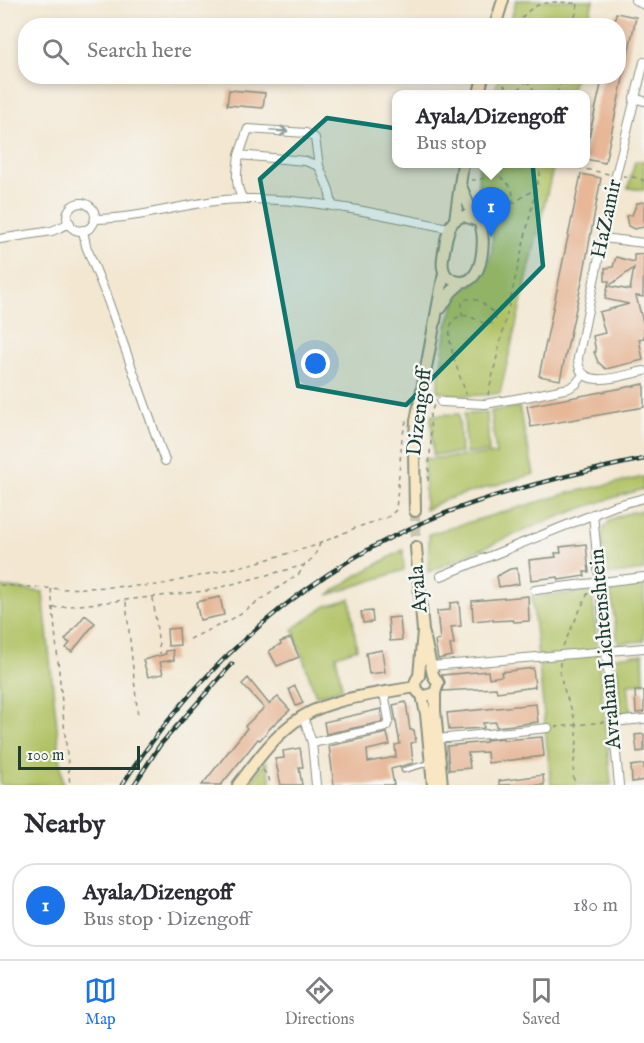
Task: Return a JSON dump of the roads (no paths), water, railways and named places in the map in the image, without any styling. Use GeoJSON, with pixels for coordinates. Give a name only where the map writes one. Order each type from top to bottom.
{"type":"FeatureCollection","features":[{"type":"Feature","properties":{"kind":"street"},"geometry":{"type":"LineString","coordinates":[[497,18],[503,0]]}},
{"type":"Feature","properties":{"kind":"street"},"geometry":{"type":"LineString","coordinates":[[635,0],[644,5]]}},
{"type":"Feature","properties":{"kind":"street","name":"HaZamir"},"geometry":{"type":"LineString","coordinates":[[583,375],[578,368],[578,358],[616,175],[644,62]]}},
{"type":"Feature","properties":{"kind":"street"},"geometry":{"type":"LineString","coordinates":[[634,98],[644,101]]}},
{"type":"Feature","properties":{"kind":"street"},"geometry":{"type":"LineString","coordinates":[[243,199],[237,189],[236,180],[239,155],[248,129],[306,133],[315,138],[319,166],[329,190],[332,205]]}},
{"type":"Feature","properties":{"kind":"street"},"geometry":{"type":"LineString","coordinates":[[239,155],[305,161],[319,166]]}},
{"type":"Feature","properties":{"kind":"street"},"geometry":{"type":"LineString","coordinates":[[452,224],[462,168]]}},
{"type":"Feature","properties":{"kind":"street"},"geometry":{"type":"LineString","coordinates":[[459,180],[474,218]]}},
{"type":"Feature","properties":{"kind":"street"},"geometry":{"type":"LineString","coordinates":[[95,219],[116,219],[178,207],[243,199],[332,205],[452,224],[464,216],[474,218]]}},
{"type":"Feature","properties":{"kind":"street"},"geometry":{"type":"LineString","coordinates":[[81,203],[92,208],[95,219],[92,226],[83,230],[74,229],[69,224],[68,216],[71,209],[81,203]]}},
{"type":"Feature","properties":{"kind":"street","name":"Dizengoff"},"geometry":{"type":"LineString","coordinates":[[438,314],[451,292],[462,282],[472,278],[478,269],[483,229],[474,218]]}},
{"type":"Feature","properties":{"kind":"street"},"geometry":{"type":"LineString","coordinates":[[0,240],[52,231],[69,224]]}},
{"type":"Feature","properties":{"kind":"street","name":"Dizengoff"},"geometry":{"type":"LineString","coordinates":[[415,511],[416,421],[438,314],[444,273],[442,262],[452,224]]}},
{"type":"Feature","properties":{"kind":"street"},"geometry":{"type":"LineString","coordinates":[[83,230],[86,246],[165,461]]}},
{"type":"Feature","properties":{"kind":"street"},"geometry":{"type":"LineString","coordinates":[[603,238],[644,243]]}},
{"type":"Feature","properties":{"kind":"street"},"geometry":{"type":"LineString","coordinates":[[444,273],[452,280],[462,282]]}},
{"type":"Feature","properties":{"kind":"street"},"geometry":{"type":"LineString","coordinates":[[441,402],[486,404],[569,388],[576,384],[583,375],[592,379],[601,379],[644,371]]}},
{"type":"Feature","properties":{"kind":"street"},"geometry":{"type":"LineString","coordinates":[[441,576],[593,514],[644,498]]}},
{"type":"Feature","properties":{"kind":"street","name":"Avraham Lichtenshtein"},"geometry":{"type":"LineString","coordinates":[[593,514],[619,785]]}},
{"type":"Feature","properties":{"kind":"street","name":"Ayala"},"geometry":{"type":"LineString","coordinates":[[416,547],[423,631],[419,676]]}},
{"type":"Feature","properties":{"kind":"street"},"geometry":{"type":"LineString","coordinates":[[535,590],[644,577]]}},
{"type":"Feature","properties":{"kind":"street","name":"Ayala"},"geometry":{"type":"LineString","coordinates":[[423,631],[432,671]]}},
{"type":"Feature","properties":{"kind":"street"},"geometry":{"type":"LineString","coordinates":[[433,785],[426,714],[416,680],[419,676],[432,671],[644,648]]}},
{"type":"Feature","properties":{"kind":"street"},"geometry":{"type":"LineString","coordinates":[[432,671],[438,683],[435,693],[442,785]]}},
{"type":"Feature","properties":{"kind":"street"},"geometry":{"type":"LineString","coordinates":[[238,785],[280,734],[303,716],[334,703],[384,693],[418,691],[429,696],[435,693]]}},
{"type":"Feature","properties":{"kind":"street"},"geometry":{"type":"LineString","coordinates":[[312,743],[386,727],[388,720],[384,693]]}},
{"type":"Feature","properties":{"kind":"street"},"geometry":{"type":"LineString","coordinates":[[303,716],[312,743],[316,785]]}},
{"type":"Feature","properties":{"kind":"street"},"geometry":{"type":"LineString","coordinates":[[613,722],[644,719]]}},
{"type":"Feature","properties":{"kind":"street"},"geometry":{"type":"LineString","coordinates":[[437,739],[548,728]]}},
{"type":"Feature","properties":{"kind":"lane"},"geometry":{"type":"LineString","coordinates":[[404,770],[430,763]]}},
{"type":"Feature","properties":{"kind":"tunnel"},"geometry":{"type":"LineString","coordinates":[[415,511],[416,547]]}},
{"type":"Feature","properties":{"kind":"railway"},"geometry":{"type":"LineString","coordinates":[[122,785],[152,741],[222,661],[262,624],[303,591],[348,562],[394,536],[467,505],[542,482],[644,459]]}},
{"type":"Feature","properties":{"kind":"railway"},"geometry":{"type":"LineString","coordinates":[[134,785],[160,745],[232,664]]}},
{"type":"Feature","properties":{"kind":"place","name":"Ayala/Dizengoff"},"geometry":{"type":"Point","coordinates":[491,237]}}]}
